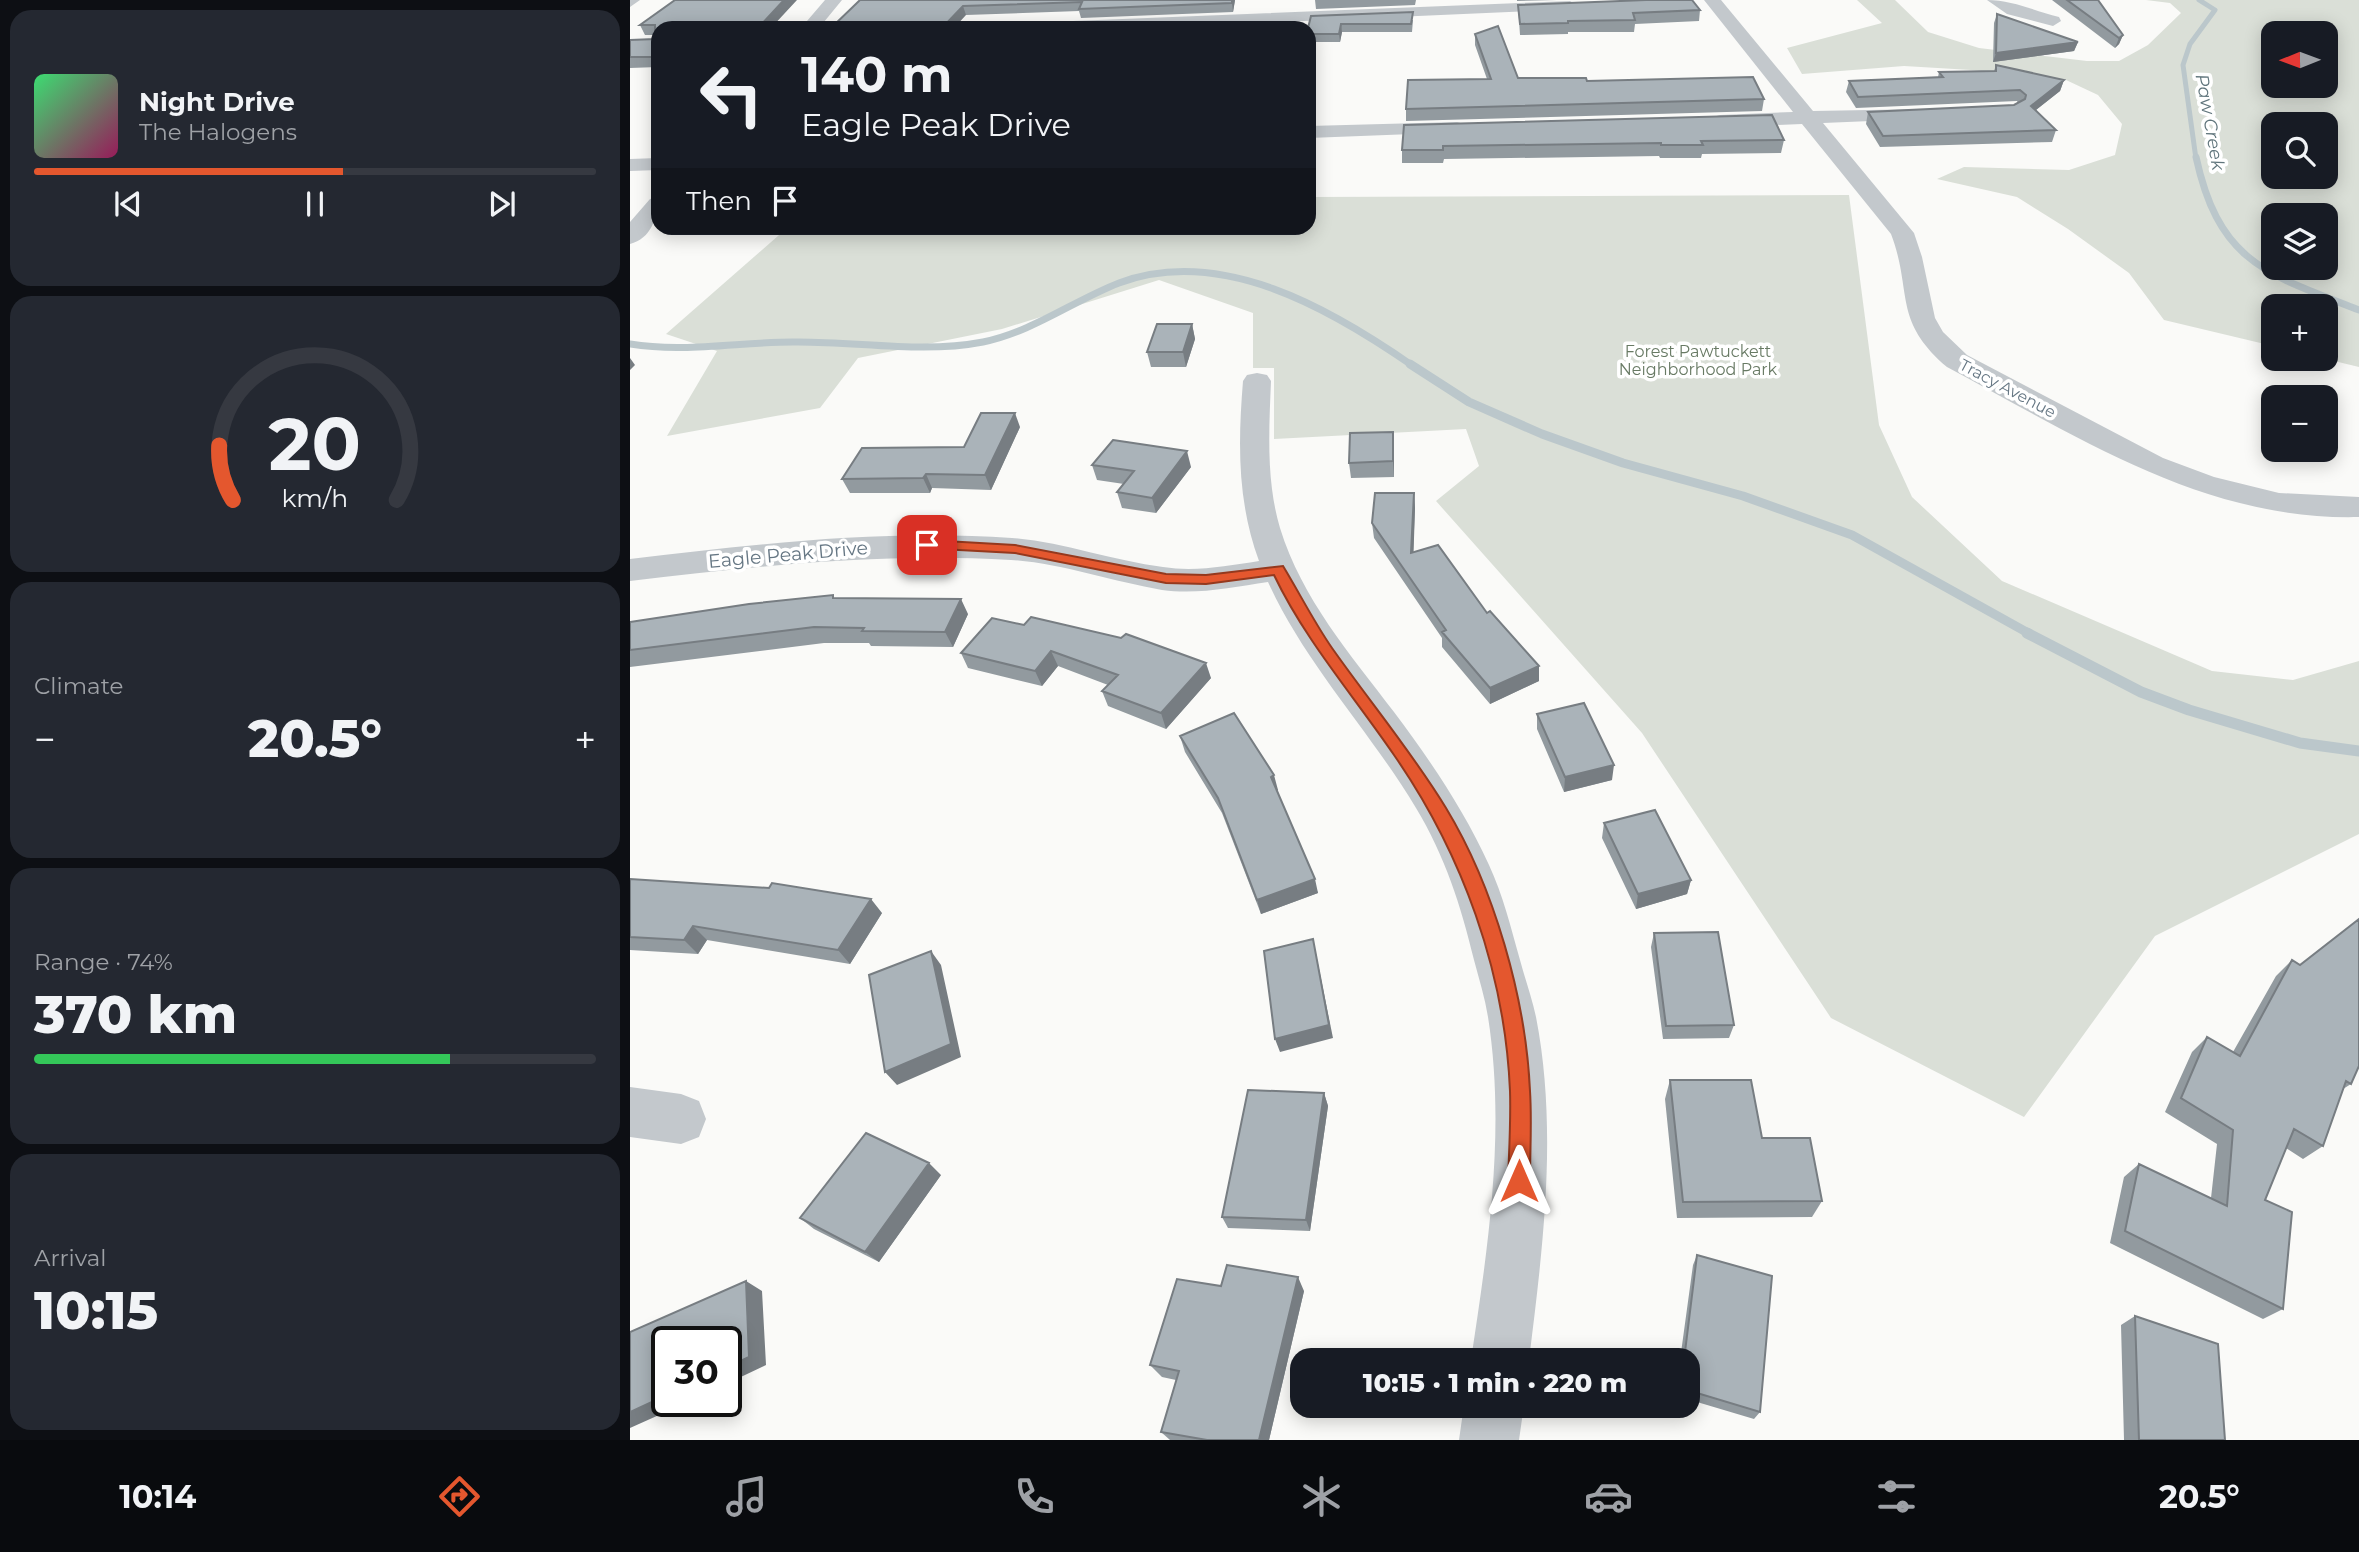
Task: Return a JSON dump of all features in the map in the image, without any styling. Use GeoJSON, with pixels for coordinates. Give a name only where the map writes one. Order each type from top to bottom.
{"type":"FeatureCollection","features":[{"type":"Feature","properties":{"kind":"street"},"geometry":{"type":"LineString","coordinates":[[816,21],[834,0]]}},
{"type":"Feature","properties":{"kind":"street"},"geometry":{"type":"LineString","coordinates":[[1708,1],[1729,0]]}},
{"type":"Feature","properties":{"kind":"street"},"geometry":{"type":"LineString","coordinates":[[1995,0],[2013,10],[2053,21]]}},
{"type":"Feature","properties":{"kind":"street","name":"Tracy Avenue"},"geometry":{"type":"LineString","coordinates":[[1708,1],[1809,118],[1902,233],[1911,260],[1922,318],[1936,341],[1956,361],[2152,464],[2185,478],[2268,503],[2302,507],[2359,506]]}},
{"type":"Feature","properties":{"kind":"street"},"geometry":{"type":"LineString","coordinates":[[1205,21],[1592,6]]}},
{"type":"Feature","properties":{"kind":"street"},"geometry":{"type":"LineString","coordinates":[[1706,122],[1943,112]]}},
{"type":"Feature","properties":{"kind":"street"},"geometry":{"type":"LineString","coordinates":[[1316,132],[1470,127]]}},
{"type":"Feature","properties":{"kind":"street"},"geometry":{"type":"LineString","coordinates":[[630,165],[651,164]]}},
{"type":"Feature","properties":{"kind":"street"},"geometry":{"type":"LineString","coordinates":[[630,237],[651,212]]}},
{"type":"Feature","properties":{"kind":"street"},"geometry":{"type":"LineString","coordinates":[[1257,381],[1257,494],[1264,527],[1278,569],[1291,596],[1327,652],[1401,751],[1441,815],[1467,865],[1484,907],[1512,1017],[1520,1090],[1519,1204],[1501,1348]]}},
{"type":"Feature","properties":{"kind":"street","name":"Eagle Peak Drive"},"geometry":{"type":"LineString","coordinates":[[630,570],[733,558],[905,545],[1015,549],[1166,579],[1206,580],[1278,569]]}},
{"type":"Feature","properties":{"kind":"street"},"geometry":{"type":"LineString","coordinates":[[630,1112],[681,1119]]}},
{"type":"Feature","properties":{"kind":"street"},"geometry":{"type":"LineString","coordinates":[[1489,1440],[1492,1418]]}},
{"type":"Feature","properties":{"kind":"green space"},"geometry":{"type":"Polygon","coordinates":[[[1857,0],[1895,0],[1928,32],[1979,48],[2087,61],[2119,61],[2148,45],[2181,13],[2170,3],[2146,0],[2359,0],[2359,367],[2338,362],[2338,294],[2261,294],[2261,343],[2164,320],[2129,273],[2068,229],[2017,197],[1937,179],[1964,167],[2069,170],[2115,155],[2122,124],[2098,95],[2066,80],[1988,71],[1904,66],[1802,74],[1787,48],[1882,23],[1857,0]]]}},
{"type":"Feature","properties":{"kind":"green space","name":"Forest Pawtuckett Neighborhood Park"},"geometry":{"type":"Polygon","coordinates":[[[1849,195],[1879,425],[1912,497],[2002,581],[2212,671],[2293,680],[2359,661],[2359,834],[2155,936],[2024,1117],[1831,1018],[1642,733],[1436,501],[1479,466],[1466,429],[1274,439],[1274,368],[1253,368],[1253,313],[1159,280],[1002,329],[858,358],[820,408],[667,436],[717,351],[666,334],[779,235],[1316,235],[1316,197],[1849,195]]]}},
{"type":"Feature","properties":{"kind":"building"},"geometry":{"type":"Polygon","coordinates":[[[675,0],[784,0],[764,21],[651,21],[651,25],[640,25],[675,0]]]}},
{"type":"Feature","properties":{"kind":"building"},"geometry":{"type":"Polygon","coordinates":[[[860,0],[1232,0],[1232,3],[1079,9],[1082,2],[963,6],[949,21],[838,21],[860,0]]]}},
{"type":"Feature","properties":{"kind":"building"},"geometry":{"type":"Polygon","coordinates":[[[1692,0],[1700,10],[1633,13],[1635,20],[1520,24],[1518,5],[1692,0]]]}},
{"type":"Feature","properties":{"kind":"building"},"geometry":{"type":"Polygon","coordinates":[[[2067,0],[2098,0],[2123,35],[2119,38],[2067,0]]]}},
{"type":"Feature","properties":{"kind":"building"},"geometry":{"type":"Polygon","coordinates":[[[1413,12],[1411,24],[1341,24],[1339,34],[1316,34],[1316,21],[1310,21],[1311,16],[1413,12]]]}},
{"type":"Feature","properties":{"kind":"building"},"geometry":{"type":"Polygon","coordinates":[[[1997,14],[2078,42],[1996,53],[1997,14]]]}},
{"type":"Feature","properties":{"kind":"building"},"geometry":{"type":"Polygon","coordinates":[[[1498,26],[1518,78],[1586,78],[1587,81],[1753,77],[1764,99],[1406,109],[1408,80],[1491,79],[1475,34],[1498,26]]]}},
{"type":"Feature","properties":{"kind":"building"},"geometry":{"type":"Polygon","coordinates":[[[651,39],[651,57],[630,57],[630,40],[651,39]]]}},
{"type":"Feature","properties":{"kind":"building"},"geometry":{"type":"Polygon","coordinates":[[[1996,65],[2064,80],[2031,106],[2056,130],[1883,136],[1868,112],[2014,105],[2025,99],[2026,95],[2020,90],[1858,97],[1849,81],[1943,77],[1939,72],[1996,71],[1996,65]]]}},
{"type":"Feature","properties":{"kind":"building"},"geometry":{"type":"Polygon","coordinates":[[[1772,115],[1784,140],[1701,141],[1703,145],[1661,143],[1443,146],[1443,150],[1402,150],[1404,125],[1772,115]]]}},
{"type":"Feature","properties":{"kind":"building"},"geometry":{"type":"Polygon","coordinates":[[[1157,324],[1192,324],[1183,352],[1147,352],[1157,324]]]}},
{"type":"Feature","properties":{"kind":"building"},"geometry":{"type":"Polygon","coordinates":[[[981,413],[1015,413],[985,475],[926,474],[923,478],[842,479],[862,448],[964,447],[981,413]]]}},
{"type":"Feature","properties":{"kind":"building"},"geometry":{"type":"Polygon","coordinates":[[[1393,432],[1393,461],[1349,463],[1350,433],[1393,432]]]}},
{"type":"Feature","properties":{"kind":"building"},"geometry":{"type":"Polygon","coordinates":[[[1113,440],[1187,451],[1152,498],[1117,492],[1134,471],[1092,465],[1113,440]]]}},
{"type":"Feature","properties":{"kind":"building"},"geometry":{"type":"Polygon","coordinates":[[[1375,493],[1414,493],[1411,553],[1438,545],[1487,613],[1490,611],[1539,666],[1490,688],[1442,632],[1446,630],[1372,523],[1375,493]]]}},
{"type":"Feature","properties":{"kind":"building"},"geometry":{"type":"Polygon","coordinates":[[[833,595],[833,598],[961,599],[945,632],[862,631],[864,628],[814,627],[630,650],[630,622],[749,604],[833,595]]]}},
{"type":"Feature","properties":{"kind":"building"},"geometry":{"type":"Polygon","coordinates":[[[1031,617],[1121,638],[1126,634],[1206,663],[1161,713],[1102,691],[1118,675],[1051,651],[1035,671],[961,653],[992,618],[1024,625],[1031,617]]]}},
{"type":"Feature","properties":{"kind":"building"},"geometry":{"type":"Polygon","coordinates":[[[1584,703],[1614,765],[1565,777],[1537,714],[1584,703]]]}},
{"type":"Feature","properties":{"kind":"building"},"geometry":{"type":"Polygon","coordinates":[[[1234,713],[1274,775],[1271,777],[1315,879],[1257,900],[1218,798],[1180,736],[1234,713]]]}},
{"type":"Feature","properties":{"kind":"building"},"geometry":{"type":"Polygon","coordinates":[[[1655,810],[1691,880],[1638,894],[1604,823],[1655,810]]]}},
{"type":"Feature","properties":{"kind":"building"},"geometry":{"type":"Polygon","coordinates":[[[630,879],[769,888],[772,883],[871,899],[838,950],[693,926],[684,940],[630,937],[630,879]]]}},
{"type":"Feature","properties":{"kind":"building"},"geometry":{"type":"Polygon","coordinates":[[[2359,919],[2359,1066],[2351,1084],[2346,1081],[2323,1146],[2294,1129],[2265,1200],[2292,1212],[2283,1309],[2125,1231],[2139,1164],[2227,1206],[2233,1130],[2181,1098],[2207,1037],[2240,1056],[2292,960],[2300,965],[2359,919]]]}},
{"type":"Feature","properties":{"kind":"building"},"geometry":{"type":"Polygon","coordinates":[[[1718,932],[1734,1025],[1666,1026],[1654,933],[1718,932]]]}},
{"type":"Feature","properties":{"kind":"building"},"geometry":{"type":"Polygon","coordinates":[[[1313,939],[1329,1025],[1275,1039],[1264,951],[1313,939]]]}},
{"type":"Feature","properties":{"kind":"building"},"geometry":{"type":"Polygon","coordinates":[[[931,951],[951,1044],[885,1072],[869,975],[931,951]]]}},
{"type":"Feature","properties":{"kind":"building"},"geometry":{"type":"Polygon","coordinates":[[[1670,1080],[1751,1080],[1762,1138],[1810,1138],[1822,1201],[1683,1202],[1670,1080]]]}},
{"type":"Feature","properties":{"kind":"building"},"geometry":{"type":"Polygon","coordinates":[[[1248,1090],[1324,1093],[1306,1220],[1222,1217],[1248,1090]]]}},
{"type":"Feature","properties":{"kind":"building"},"geometry":{"type":"Polygon","coordinates":[[[866,1133],[929,1163],[865,1252],[800,1218],[866,1133]]]}},
{"type":"Feature","properties":{"kind":"building"},"geometry":{"type":"Polygon","coordinates":[[[1697,1255],[1772,1276],[1760,1412],[1700,1394],[1700,1348],[1685,1348],[1697,1255]]]}},
{"type":"Feature","properties":{"kind":"building"},"geometry":{"type":"Polygon","coordinates":[[[1227,1265],[1298,1277],[1259,1440],[1207,1440],[1161,1432],[1179,1371],[1150,1365],[1177,1279],[1221,1286],[1227,1265]]]}},
{"type":"Feature","properties":{"kind":"building"},"geometry":{"type":"Polygon","coordinates":[[[746,1281],[749,1357],[742,1360],[742,1326],[651,1326],[651,1402],[630,1412],[630,1332],[746,1281]]]}},
{"type":"Feature","properties":{"kind":"building"},"geometry":{"type":"Polygon","coordinates":[[[2135,1316],[2218,1344],[2225,1440],[2139,1440],[2135,1316]]]}},
{"type":"Feature","properties":{"kind":"waterway","name":"Paw Creek"},"geometry":{"type":"LineString","coordinates":[[2196,159],[2183,65],[2190,44],[2215,10],[2199,0]]}},
{"type":"Feature","properties":{"kind":"waterway","name":"Paw Creek"},"geometry":{"type":"LineString","coordinates":[[2196,157],[2206,193],[2218,221],[2233,242],[2252,260],[2298,286],[2359,310]]}},
{"type":"Feature","properties":{"kind":"waterway"},"geometry":{"type":"LineString","coordinates":[[630,344],[670,347],[773,342],[913,347],[960,345],[983,342],[1018,331],[1119,283],[1158,273],[1196,272],[1235,278],[1274,289],[1311,305],[1347,324],[1413,366]]}},
{"type":"Feature","properties":{"kind":"waterway"},"geometry":{"type":"LineString","coordinates":[[1410,364],[1469,402],[1542,434],[1623,463],[1743,496],[1852,535],[2030,634]]}},
{"type":"Feature","properties":{"kind":"waterway"},"geometry":{"type":"LineString","coordinates":[[2027,633],[2141,692],[2189,710],[2300,743],[2359,751]]}},
{"type":"Feature","properties":{"kind":"route"},"geometry":{"type":"LineString","coordinates":[[927,545],[1015,549],[1166,579],[1206,580],[1278,569],[1291,596],[1327,652],[1401,751],[1441,815],[1476,886],[1484,907],[1512,1017],[1520,1090],[1519,1181]]}}]}
